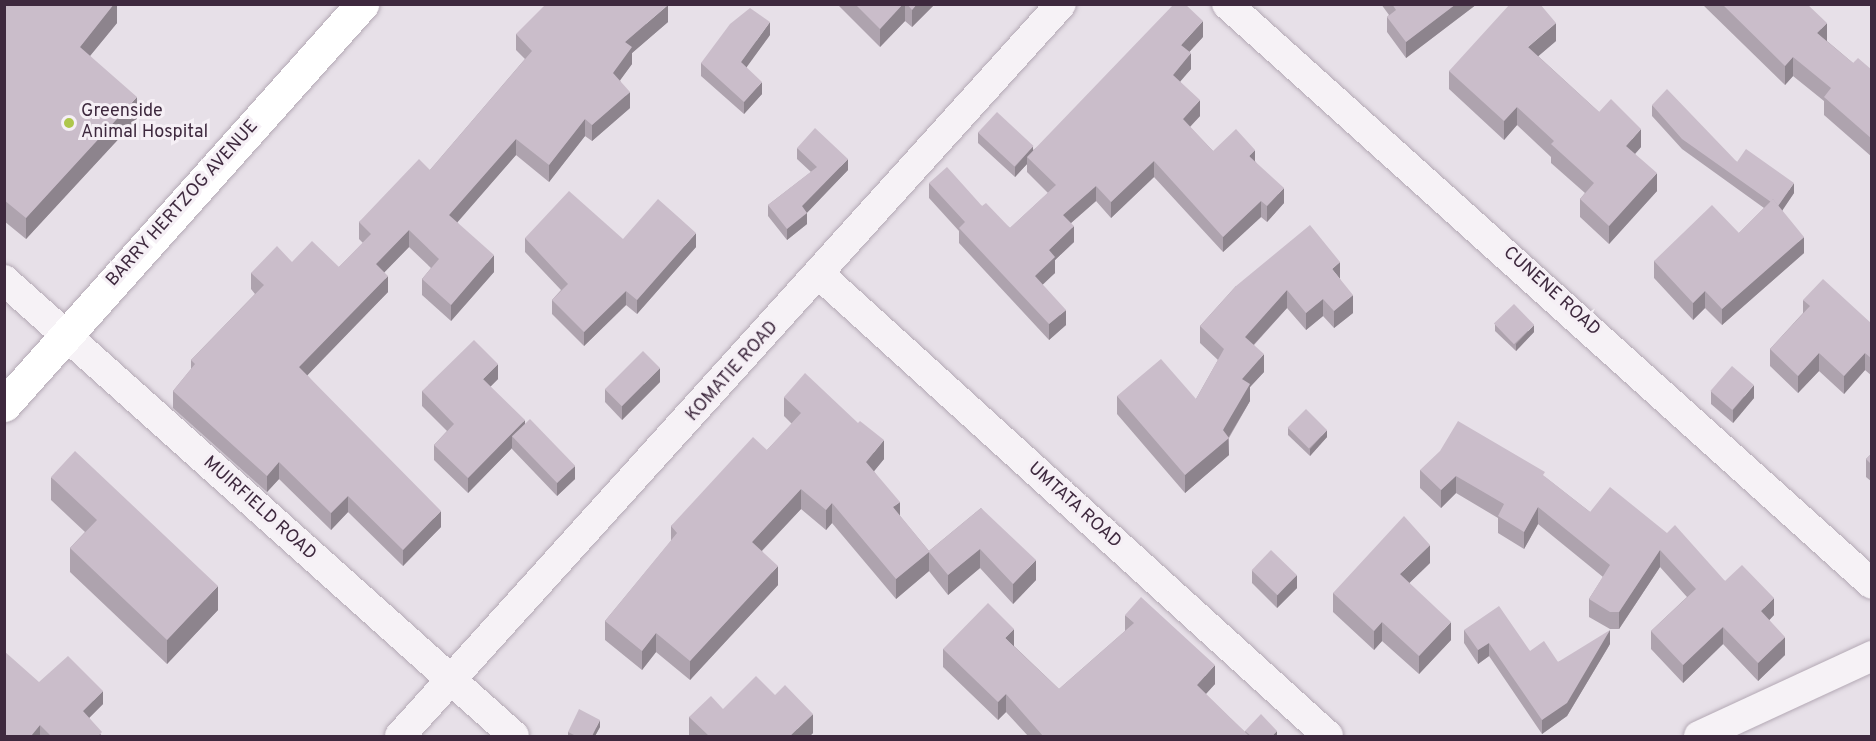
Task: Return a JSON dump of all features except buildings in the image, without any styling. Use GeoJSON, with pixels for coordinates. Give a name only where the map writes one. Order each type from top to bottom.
{"type":"FeatureCollection","features":[{"type":"Feature","properties":{"kind":"main road","name":"BARRY HERTZOG AVENUE"},"geometry":{"type":"LineString","coordinates":[[4,405],[362,4]]}},
{"type":"Feature","properties":{"kind":"street","name":"KOMATIE ROAD"},"geometry":{"type":"LineString","coordinates":[[400,736],[820,275],[1062,4]]}},
{"type":"Feature","properties":{"kind":"street","name":"CUNENE ROAD"},"geometry":{"type":"LineString","coordinates":[[1227,4],[1872,584]]}},
{"type":"Feature","properties":{"kind":"street","name":"UMTATA ROAD"},"geometry":{"type":"LineString","coordinates":[[820,275],[1328,736]]}},
{"type":"Feature","properties":{"kind":"street","name":"MUIRFIELD ROAD"},"geometry":{"type":"LineString","coordinates":[[4,280],[514,736]]}},
{"type":"Feature","properties":{"kind":"street"},"geometry":{"type":"LineString","coordinates":[[1699,736],[1872,656]]}},
{"type":"Feature","properties":{"kind":"place","name":"Greenside Animal Hospital"},"geometry":{"type":"Point","coordinates":[69,123]}}]}
